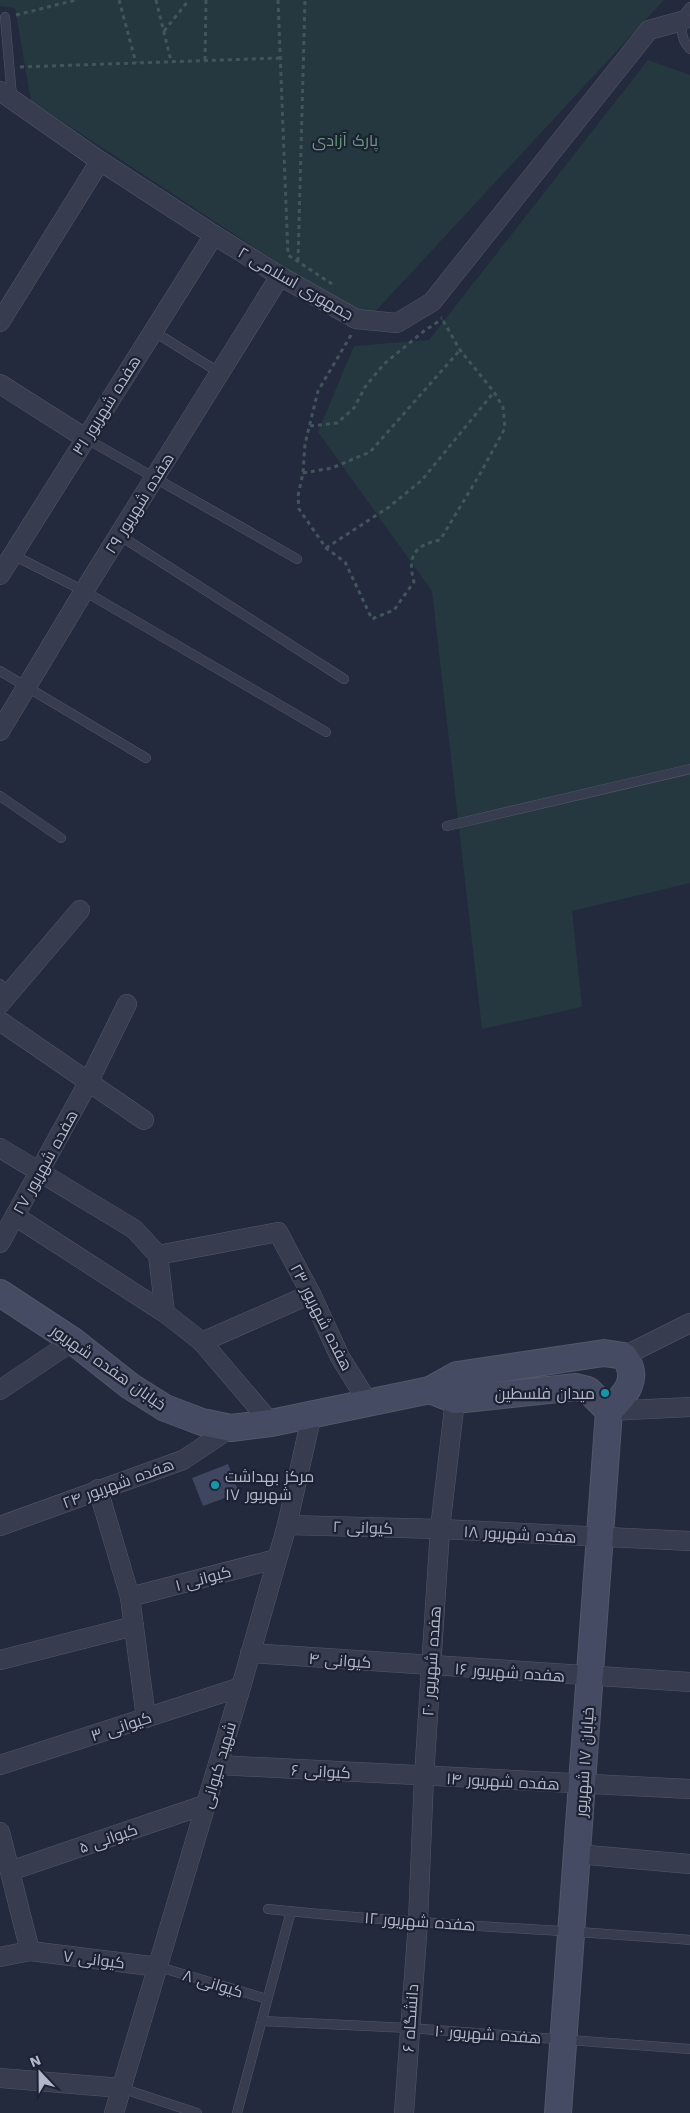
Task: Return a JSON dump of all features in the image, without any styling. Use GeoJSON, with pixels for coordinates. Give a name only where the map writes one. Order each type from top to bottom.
{"type":"FeatureCollection","features":[{"type":"Feature","properties":{"kind":"street","name":"جمهوری اسلامی ۲"},"geometry":{"type":"LineString","coordinates":[[6,96],[100,161],[280,276],[356,319],[397,323],[432,302],[649,30],[686,14]]}},
{"type":"Feature","properties":{"kind":"street"},"geometry":{"type":"LineString","coordinates":[[0,322],[100,161]]}},
{"type":"Feature","properties":{"kind":"street","name":"هفده شهریور ۳۱"},"geometry":{"type":"LineString","coordinates":[[0,575],[214,235]]}},
{"type":"Feature","properties":{"kind":"street","name":"هفده شهریور ۲۹"},"geometry":{"type":"LineString","coordinates":[[0,731],[84,591],[280,276]]}},
{"type":"Feature","properties":{"kind":"street"},"geometry":{"type":"LineString","coordinates":[[0,384],[85,438]]}},
{"type":"Feature","properties":{"kind":"street"},"geometry":{"type":"LineString","coordinates":[[3,994],[80,910]]}},
{"type":"Feature","properties":{"kind":"street","name":"هفده شهریور ۲۷"},"geometry":{"type":"LineString","coordinates":[[0,1243],[89,1081],[126,1004]]}},
{"type":"Feature","properties":{"kind":"street"},"geometry":{"type":"LineString","coordinates":[[0,1020],[144,1120]]}},
{"type":"Feature","properties":{"kind":"street"},"geometry":{"type":"LineString","coordinates":[[0,1148],[134,1229],[158,1255],[165,1313]]}},
{"type":"Feature","properties":{"kind":"street"},"geometry":{"type":"LineString","coordinates":[[15,1216],[165,1313],[202,1342],[271,1424]]}},
{"type":"Feature","properties":{"kind":"street","name":"هفده شهریور ۲۳"},"geometry":{"type":"LineString","coordinates":[[158,1255],[278,1232],[311,1294],[340,1357],[368,1402]]}},
{"type":"Feature","properties":{"kind":"street","name":"خیابان هفده شهریور"},"geometry":{"type":"LineString","coordinates":[[0,1293],[73,1341],[130,1386],[165,1408],[202,1422],[230,1428],[271,1424],[430,1390]]}},
{"type":"Feature","properties":{"kind":"street"},"geometry":{"type":"LineString","coordinates":[[202,1342],[311,1294]]}},
{"type":"Feature","properties":{"kind":"street"},"geometry":{"type":"LineString","coordinates":[[430,1390],[457,1375],[604,1353],[624,1356],[690,1323]]}},
{"type":"Feature","properties":{"kind":"street"},"geometry":{"type":"LineString","coordinates":[[0,1390],[73,1341]]}},
{"type":"Feature","properties":{"kind":"street"},"geometry":{"type":"LineString","coordinates":[[608,1411],[627,1392],[631,1377],[629,1364],[624,1356]]}},
{"type":"Feature","properties":{"kind":"street"},"geometry":{"type":"LineString","coordinates":[[430,1390],[455,1400],[576,1387],[588,1390],[608,1411],[690,1407]]}},
{"type":"Feature","properties":{"kind":"street","name":"هفده شهریور ۲۰"},"geometry":{"type":"LineString","coordinates":[[418,1922],[424,1777],[440,1530],[455,1400]]}},
{"type":"Feature","properties":{"kind":"street","name":"خیابان ۱۷ شهریور"},"geometry":{"type":"LineString","coordinates":[[558,2113],[608,1411]]}},
{"type":"Feature","properties":{"kind":"street","name":"شهید کیوانی"},"geometry":{"type":"LineString","coordinates":[[114,2113],[241,1687],[286,1525],[312,1414]]}},
{"type":"Feature","properties":{"kind":"street","name":"هفده شهریور ۲۴"},"geometry":{"type":"LineString","coordinates":[[0,1526],[182,1460],[230,1428]]}},
{"type":"Feature","properties":{"kind":"street"},"geometry":{"type":"LineString","coordinates":[[98,1490],[130,1597],[146,1718]]}},
{"type":"Feature","properties":{"kind":"street","name":"کیوانی ۲"},"geometry":{"type":"LineString","coordinates":[[286,1525],[440,1530]]}},
{"type":"Feature","properties":{"kind":"street","name":"هفده شهریور ۱۸"},"geometry":{"type":"LineString","coordinates":[[440,1530],[690,1541]]}},
{"type":"Feature","properties":{"kind":"street","name":"کیوانی ۱"},"geometry":{"type":"LineString","coordinates":[[130,1597],[276,1558]]}},
{"type":"Feature","properties":{"kind":"street"},"geometry":{"type":"LineString","coordinates":[[0,1660],[134,1626]]}},
{"type":"Feature","properties":{"kind":"street","name":"کیوانی ۴"},"geometry":{"type":"LineString","coordinates":[[250,1653],[431,1666]]}},
{"type":"Feature","properties":{"kind":"street","name":"هفده شهریور ۱۶"},"geometry":{"type":"LineString","coordinates":[[431,1666],[690,1682]]}},
{"type":"Feature","properties":{"kind":"street","name":"کیوانی ۳"},"geometry":{"type":"LineString","coordinates":[[0,1765],[241,1687]]}},
{"type":"Feature","properties":{"kind":"street","name":"کیوانی ۶"},"geometry":{"type":"LineString","coordinates":[[218,1765],[424,1777]]}},
{"type":"Feature","properties":{"kind":"street","name":"هفده شهریور ۱۴"},"geometry":{"type":"LineString","coordinates":[[424,1777],[690,1789]]}},
{"type":"Feature","properties":{"kind":"street","name":"کیوانی ۵"},"geometry":{"type":"LineString","coordinates":[[10,1871],[207,1804]]}},
{"type":"Feature","properties":{"kind":"street"},"geometry":{"type":"LineString","coordinates":[[0,1832],[30,1951],[0,1958]]}},
{"type":"Feature","properties":{"kind":"street"},"geometry":{"type":"LineString","coordinates":[[577,1854],[690,1864]]}},
{"type":"Feature","properties":{"kind":"street","name":"دانشگاه ۶"},"geometry":{"type":"LineString","coordinates":[[404,2113],[418,1922]]}},
{"type":"Feature","properties":{"kind":"street","name":"کیوانی ۷"},"geometry":{"type":"LineString","coordinates":[[30,1951],[159,1967]]}},
{"type":"Feature","properties":{"kind":"street"},"geometry":{"type":"LineString","coordinates":[[0,2078],[121,2088]]}},
{"type":"Feature","properties":{"kind":"lane"},"geometry":{"type":"LineString","coordinates":[[686,14],[682,34],[690,49]]}},
{"type":"Feature","properties":{"kind":"lane"},"geometry":{"type":"LineString","coordinates":[[5,17],[10,67],[6,96]]}},
{"type":"Feature","properties":{"kind":"lane"},"geometry":{"type":"LineString","coordinates":[[153,331],[220,373]]}},
{"type":"Feature","properties":{"kind":"lane"},"geometry":{"type":"LineString","coordinates":[[85,438],[297,559]]}},
{"type":"Feature","properties":{"kind":"lane"},"geometry":{"type":"LineString","coordinates":[[119,535],[344,679]]}},
{"type":"Feature","properties":{"kind":"lane"},"geometry":{"type":"LineString","coordinates":[[13,555],[84,591],[326,732]]}},
{"type":"Feature","properties":{"kind":"lane"},"geometry":{"type":"LineString","coordinates":[[0,671],[146,758]]}},
{"type":"Feature","properties":{"kind":"lane"},"geometry":{"type":"LineString","coordinates":[[446,826],[690,769]]}},
{"type":"Feature","properties":{"kind":"lane"},"geometry":{"type":"LineString","coordinates":[[0,796],[61,838]]}},
{"type":"Feature","properties":{"kind":"lane","name":"هفده شهریور ۱۲"},"geometry":{"type":"LineString","coordinates":[[268,1908],[418,1922],[572,1930],[690,1940]]}},
{"type":"Feature","properties":{"kind":"lane"},"geometry":{"type":"LineString","coordinates":[[237,2113],[291,1911]]}},
{"type":"Feature","properties":{"kind":"lane","name":"کیوانی ۸"},"geometry":{"type":"LineString","coordinates":[[159,1967],[267,1999]]}},
{"type":"Feature","properties":{"kind":"lane","name":"هفده شهریور ۱۰"},"geometry":{"type":"LineString","coordinates":[[262,2021],[409,2028],[690,2049]]}},
{"type":"Feature","properties":{"kind":"lane"},"geometry":{"type":"LineString","coordinates":[[121,2088],[197,2113]]}},
{"type":"Feature","properties":{"kind":"path"},"geometry":{"type":"LineString","coordinates":[[5,17],[76,0]]}},
{"type":"Feature","properties":{"kind":"path"},"geometry":{"type":"LineString","coordinates":[[119,0],[136,63]]}},
{"type":"Feature","properties":{"kind":"path"},"geometry":{"type":"LineString","coordinates":[[156,0],[172,62]]}},
{"type":"Feature","properties":{"kind":"path"},"geometry":{"type":"LineString","coordinates":[[164,32],[189,0]]}},
{"type":"Feature","properties":{"kind":"path"},"geometry":{"type":"LineString","coordinates":[[205,60],[206,0]]}},
{"type":"Feature","properties":{"kind":"path"},"geometry":{"type":"LineString","coordinates":[[278,0],[288,255],[342,290]]}},
{"type":"Feature","properties":{"kind":"path"},"geometry":{"type":"LineString","coordinates":[[298,262],[304,0]]}},
{"type":"Feature","properties":{"kind":"path"},"geometry":{"type":"LineString","coordinates":[[10,67],[280,58]]}},
{"type":"Feature","properties":{"kind":"path"},"geometry":{"type":"LineString","coordinates":[[356,319],[349,339],[318,391],[306,444],[298,496],[299,509],[326,548],[345,562],[372,619],[394,610],[414,582],[410,568],[413,554],[427,542],[440,540],[505,428],[503,407],[494,392],[460,350],[432,302]]}},
{"type":"Feature","properties":{"kind":"path"},"geometry":{"type":"LineString","coordinates":[[310,426],[337,423],[354,408],[365,387],[384,364],[424,331],[442,319]]}},
{"type":"Feature","properties":{"kind":"path"},"geometry":{"type":"LineString","coordinates":[[303,473],[332,468],[370,452],[460,350]]}},
{"type":"Feature","properties":{"kind":"path"},"geometry":{"type":"LineString","coordinates":[[326,548],[389,507],[422,480],[494,392]]}},
{"type":"Feature","properties":{"kind":"green space","name":"پارک آزادی"},"geometry":{"type":"Polygon","coordinates":[[[0,0],[664,0],[373,314],[359,316],[31,101],[15,8],[0,6],[0,0]]]}},
{"type":"Feature","properties":{"kind":"green space"},"geometry":{"type":"Polygon","coordinates":[[[648,60],[690,75],[690,883],[572,911],[582,1007],[482,1029],[432,591],[318,432],[354,346],[429,340],[648,60]]]}},
{"type":"Feature","properties":{"kind":"building","name":"مرکز بهداشت ۱۷ شهریور"},"geometry":{"type":"Polygon","coordinates":[[[228,1464],[239,1493],[203,1506],[192,1478],[228,1464]]]}},
{"type":"Feature","properties":{"kind":"place","name":"میدان فلسطین"},"geometry":{"type":"Point","coordinates":[605,1393]}},
{"type":"Feature","properties":{"kind":"place","name":"مرکز بهداشت ۱۷ شهریور"},"geometry":{"type":"Point","coordinates":[215,1485]}}]}
